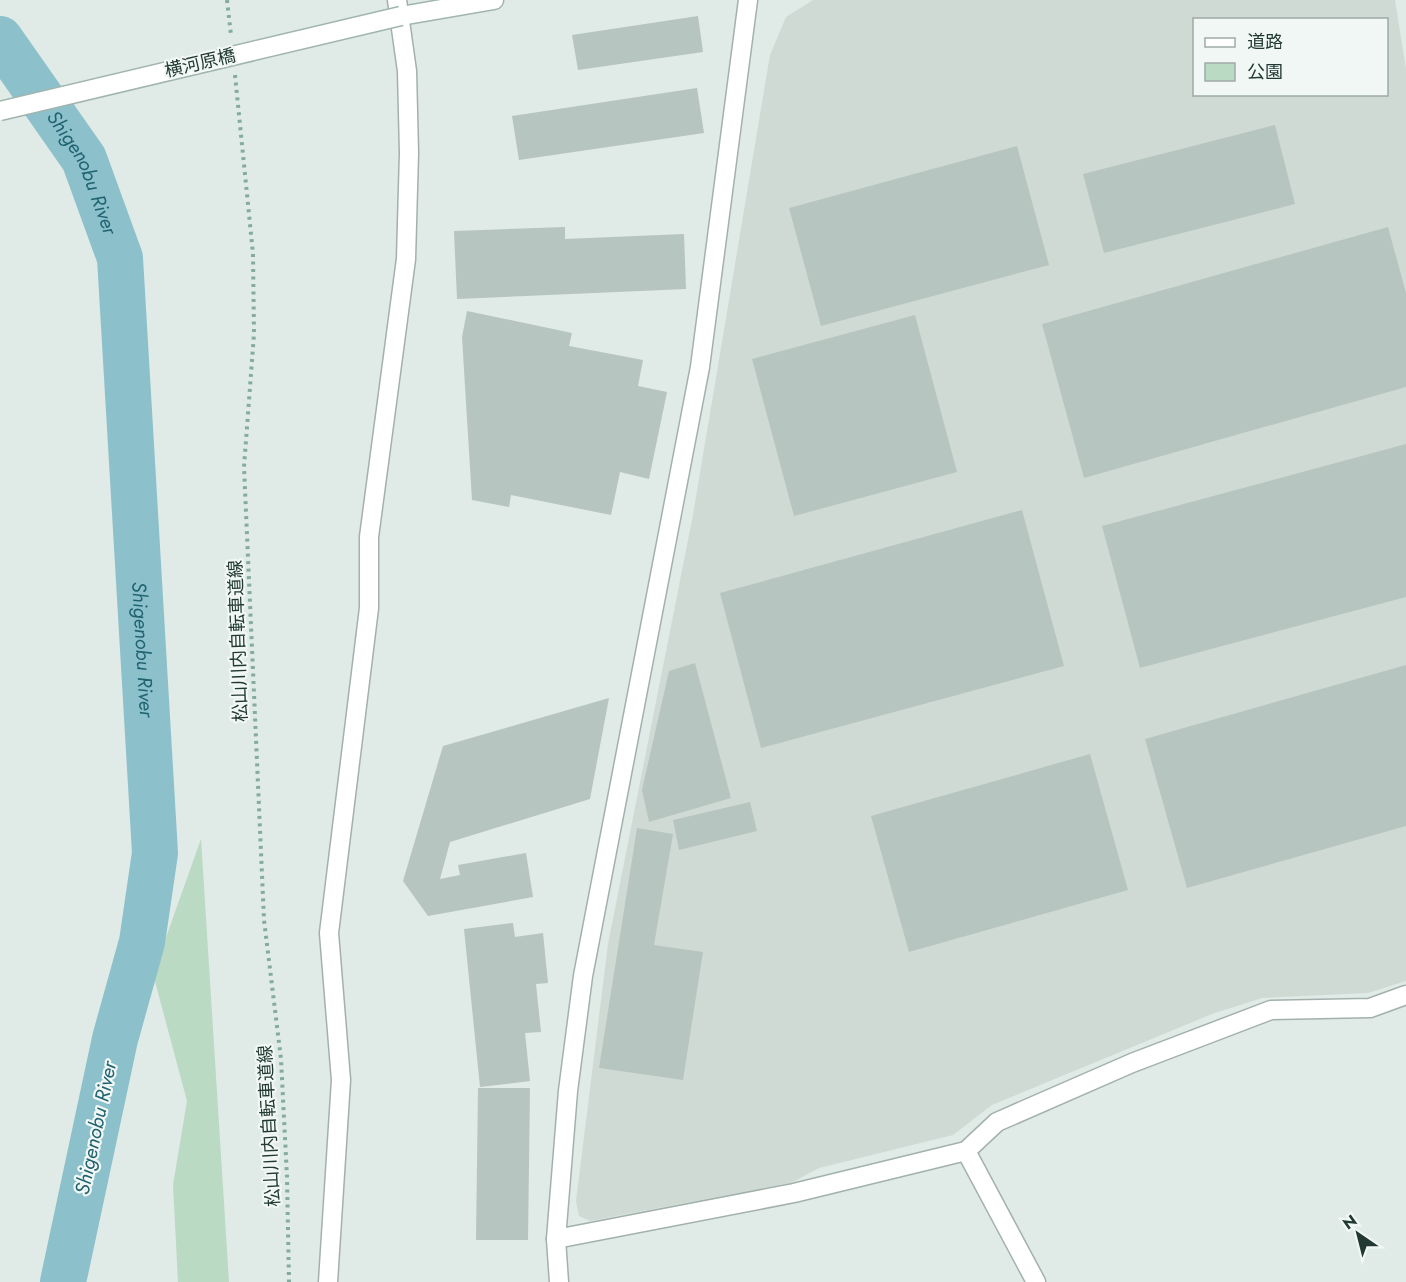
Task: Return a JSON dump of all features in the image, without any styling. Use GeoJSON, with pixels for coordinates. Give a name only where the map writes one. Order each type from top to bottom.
{"type":"FeatureCollection","features":[{"type":"Feature","properties":{"kind":"street","name":"横河原橋"},"geometry":{"type":"LineString","coordinates":[[0,111],[399,8],[494,0]]}},
{"type":"Feature","properties":{"kind":"street"},"geometry":{"type":"LineString","coordinates":[[559,1282],[556,1239],[568,1091],[583,976],[700,368],[748,0]]}},
{"type":"Feature","properties":{"kind":"street"},"geometry":{"type":"LineString","coordinates":[[328,1282],[341,1080],[329,933],[369,608],[369,537],[406,259],[409,153],[407,71],[399,8]]}},
{"type":"Feature","properties":{"kind":"street"},"geometry":{"type":"LineString","coordinates":[[556,1239],[794,1193],[966,1151],[997,1122],[1132,1063],[1271,1010],[1370,1008],[1406,995]]}},
{"type":"Feature","properties":{"kind":"street"},"geometry":{"type":"LineString","coordinates":[[966,1151],[1036,1282]]}},
{"type":"Feature","properties":{"kind":"path"},"geometry":{"type":"LineString","coordinates":[[227,0],[232,46]]}},
{"type":"Feature","properties":{"kind":"path","name":"松山川内自転車道線"},"geometry":{"type":"LineString","coordinates":[[234,69],[253,254],[254,334],[244,467],[264,920],[281,1059],[289,1282]]}},
{"type":"Feature","properties":{"kind":"shaded area"},"geometry":{"type":"Polygon","coordinates":[[[813,0],[1395,0],[1406,69],[1406,981],[1368,993],[1262,998],[1212,1014],[992,1105],[953,1135],[819,1168],[791,1183],[590,1221],[579,1216],[576,1201],[608,944],[693,515],[770,55],[786,17],[813,0]]]}},
{"type":"Feature","properties":{"kind":"green space"},"geometry":{"type":"Polygon","coordinates":[[[201,839],[229,1282],[178,1282],[173,1185],[187,1101],[153,974],[201,839]]]}},
{"type":"Feature","properties":{"kind":"building"},"geometry":{"type":"Polygon","coordinates":[[[698,16],[703,52],[578,70],[572,35],[698,16]]]}},
{"type":"Feature","properties":{"kind":"building"},"geometry":{"type":"Polygon","coordinates":[[[697,88],[704,133],[519,160],[512,116],[697,88]]]}},
{"type":"Feature","properties":{"kind":"building"},"geometry":{"type":"Polygon","coordinates":[[[1275,125],[1295,204],[1104,253],[1083,174],[1275,125]]]}},
{"type":"Feature","properties":{"kind":"building"},"geometry":{"type":"Polygon","coordinates":[[[1017,146],[1049,265],[821,326],[789,208],[1017,146]]]}},
{"type":"Feature","properties":{"kind":"building"},"geometry":{"type":"Polygon","coordinates":[[[565,227],[565,239],[684,234],[686,289],[457,299],[454,231],[565,227]]]}},
{"type":"Feature","properties":{"kind":"building"},"geometry":{"type":"Polygon","coordinates":[[[1388,227],[1406,293],[1406,387],[1084,478],[1042,324],[1388,227]]]}},
{"type":"Feature","properties":{"kind":"building"},"geometry":{"type":"Polygon","coordinates":[[[467,311],[572,333],[569,346],[643,360],[638,386],[667,392],[649,479],[620,472],[611,515],[511,495],[509,507],[472,500],[462,337],[467,311]]]}},
{"type":"Feature","properties":{"kind":"building"},"geometry":{"type":"Polygon","coordinates":[[[915,315],[957,472],[794,516],[752,359],[915,315]]]}},
{"type":"Feature","properties":{"kind":"building"},"geometry":{"type":"Polygon","coordinates":[[[1406,444],[1406,597],[1140,668],[1102,526],[1406,444]]]}},
{"type":"Feature","properties":{"kind":"building"},"geometry":{"type":"Polygon","coordinates":[[[1022,510],[1064,666],[761,748],[720,593],[1022,510]]]}},
{"type":"Feature","properties":{"kind":"building"},"geometry":{"type":"Polygon","coordinates":[[[695,663],[731,798],[649,822],[642,790],[669,671],[695,663]]]}},
{"type":"Feature","properties":{"kind":"building"},"geometry":{"type":"Polygon","coordinates":[[[1406,665],[1406,826],[1187,888],[1145,739],[1406,665]]]}},
{"type":"Feature","properties":{"kind":"building"},"geometry":{"type":"Polygon","coordinates":[[[609,698],[590,799],[450,842],[440,879],[460,875],[458,865],[526,853],[533,897],[428,916],[403,881],[443,746],[609,698]]]}},
{"type":"Feature","properties":{"kind":"building"},"geometry":{"type":"Polygon","coordinates":[[[1090,754],[1128,890],[909,952],[871,816],[1090,754]]]}},
{"type":"Feature","properties":{"kind":"building"},"geometry":{"type":"Polygon","coordinates":[[[750,802],[757,831],[679,850],[673,820],[750,802]]]}},
{"type":"Feature","properties":{"kind":"building"},"geometry":{"type":"Polygon","coordinates":[[[637,828],[673,834],[654,945],[703,952],[683,1080],[599,1068],[637,828]]]}},
{"type":"Feature","properties":{"kind":"building"},"geometry":{"type":"Polygon","coordinates":[[[513,923],[515,937],[543,933],[548,983],[536,984],[541,1032],[525,1033],[530,1081],[480,1087],[464,929],[513,923]]]}},
{"type":"Feature","properties":{"kind":"building"},"geometry":{"type":"Polygon","coordinates":[[[478,1088],[530,1088],[528,1240],[476,1240],[478,1088]]]}},
{"type":"Feature","properties":{"kind":"waterway","name":"Shigenobu River"},"geometry":{"type":"LineString","coordinates":[[0,39],[84,159],[120,258],[155,853],[142,942],[115,1039],[63,1282]]}}]}
